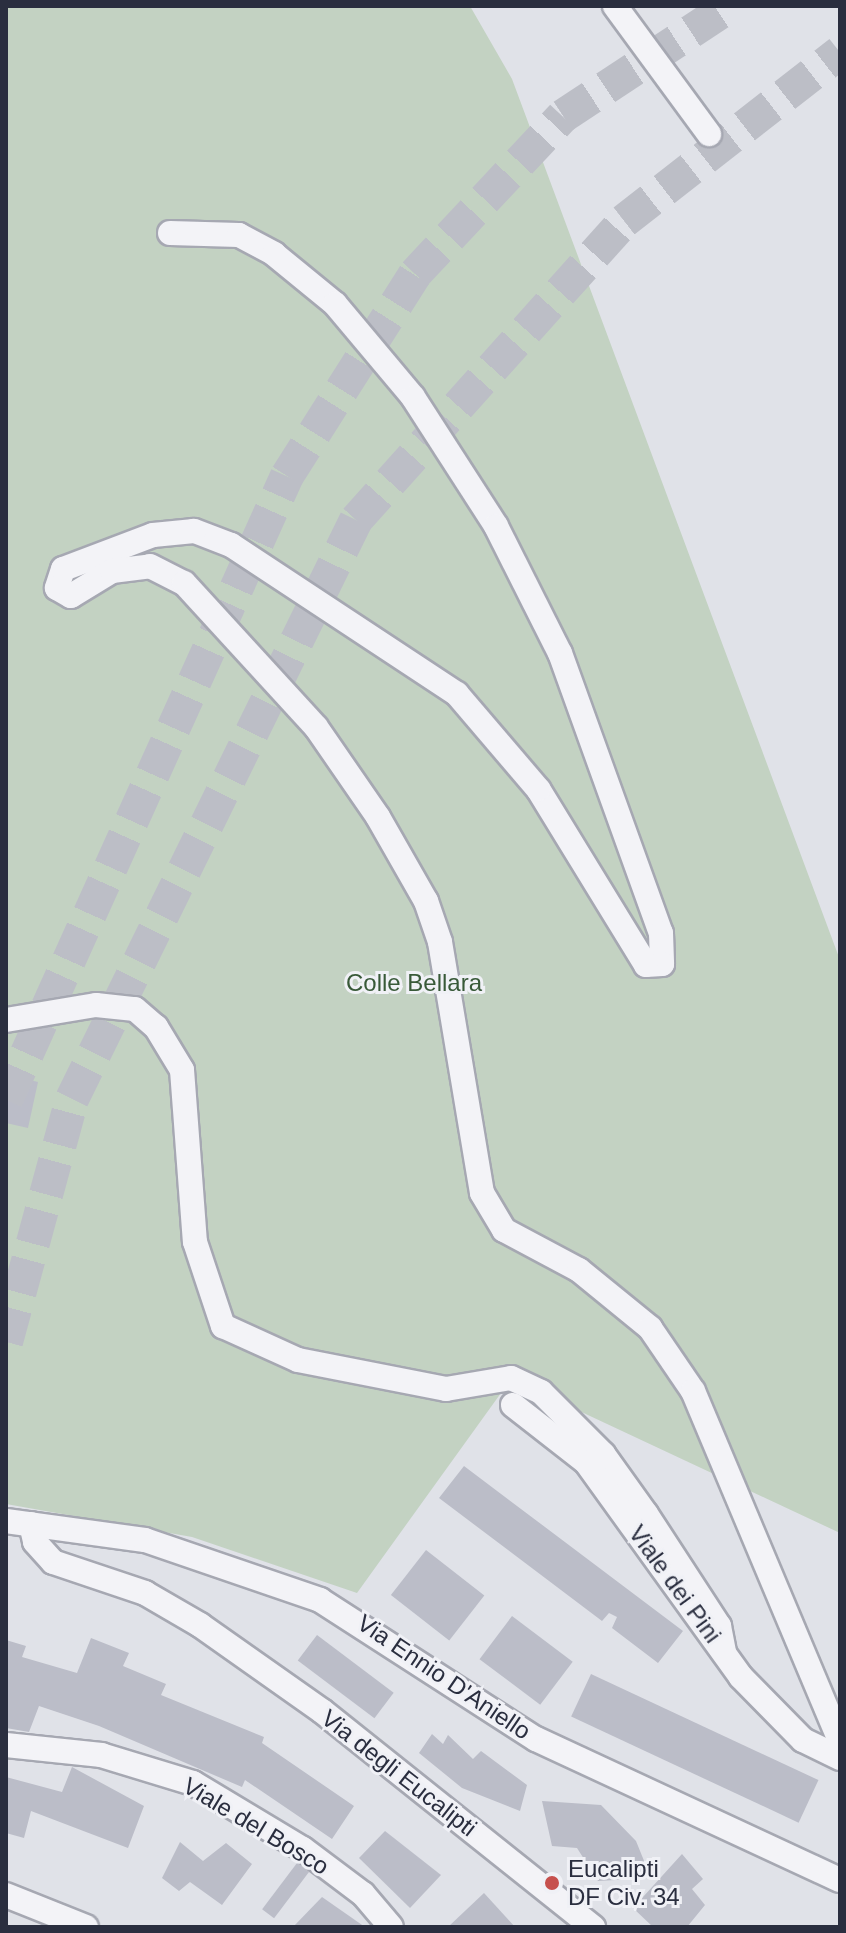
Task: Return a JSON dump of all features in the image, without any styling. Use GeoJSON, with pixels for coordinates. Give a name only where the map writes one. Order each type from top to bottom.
{"type":"FeatureCollection","features":[{"type":"Feature","properties":{"kind":"street"},"geometry":{"type":"LineString","coordinates":[[615,6],[709,134]]}},
{"type":"Feature","properties":{"kind":"street"},"geometry":{"type":"LineString","coordinates":[[170,233],[239,235],[274,254],[335,304],[413,397],[496,526],[560,653],[661,933],[662,964],[646,965],[538,789],[457,694],[231,545],[194,531],[153,535],[63,569],[57,588],[71,596],[112,571],[150,566],[184,583],[316,727],[369,804],[426,901],[440,942],[482,1193],[504,1230],[579,1270],[650,1328],[693,1391],[840,1741]]}},
{"type":"Feature","properties":{"kind":"street"},"geometry":{"type":"LineString","coordinates":[[6,1020],[96,1005],[135,1009],[156,1027],[182,1070],[195,1242],[223,1326],[298,1360],[446,1389],[511,1378],[541,1392],[603,1454],[646,1514],[719,1626],[724,1652]]}},
{"type":"Feature","properties":{"kind":"street","name":"Viale dei Pini"},"geometry":{"type":"LineString","coordinates":[[513,1405],[586,1462],[724,1652],[803,1740],[840,1758]]}},
{"type":"Feature","properties":{"kind":"street","name":"Via Ennio D'Aniello"},"geometry":{"type":"LineString","coordinates":[[6,1521],[145,1540],[320,1600],[536,1739],[840,1880]]}},
{"type":"Feature","properties":{"kind":"street","name":"Via degli Eucalipti"},"geometry":{"type":"LineString","coordinates":[[31,1524],[53,1562],[145,1593],[200,1625],[322,1711],[593,1927]]}},
{"type":"Feature","properties":{"kind":"street","name":"Viale del Bosco"},"geometry":{"type":"LineString","coordinates":[[6,1745],[101,1755],[193,1783],[303,1849],[363,1894],[391,1927]]}},
{"type":"Feature","properties":{"kind":"street"},"geometry":{"type":"LineString","coordinates":[[6,1895],[86,1927]]}},
{"type":"Feature","properties":{"kind":"green space","name":"Colle Bellara"},"geometry":{"type":"Polygon","coordinates":[[[6,6],[470,6],[512,79],[840,960],[840,1533],[511,1379],[357,1593],[192,1537],[6,1504],[6,6]]]}},
{"type":"Feature","properties":{"kind":"building"},"geometry":{"type":"Polygon","coordinates":[[[10,1075],[38,1082],[28,1128],[6,1123],[10,1075]]]}},
{"type":"Feature","properties":{"kind":"building"},"geometry":{"type":"Polygon","coordinates":[[[464,1466],[683,1631],[658,1663],[612,1628],[617,1617],[609,1613],[602,1621],[439,1498],[464,1466]]]}},
{"type":"Feature","properties":{"kind":"building"},"geometry":{"type":"Polygon","coordinates":[[[426,1550],[484,1596],[449,1640],[391,1595],[426,1550]]]}},
{"type":"Feature","properties":{"kind":"building"},"geometry":{"type":"Polygon","coordinates":[[[512,1616],[573,1662],[540,1705],[480,1659],[512,1616]]]}},
{"type":"Feature","properties":{"kind":"building"},"geometry":{"type":"Polygon","coordinates":[[[317,1635],[394,1693],[374,1718],[298,1661],[317,1635]]]}},
{"type":"Feature","properties":{"kind":"building"},"geometry":{"type":"Polygon","coordinates":[[[91,1638],[129,1653],[123,1666],[166,1684],[161,1695],[264,1737],[262,1743],[354,1806],[332,1839],[245,1780],[242,1787],[99,1726],[39,1706],[29,1732],[6,1728],[6,1640],[26,1646],[22,1657],[77,1673],[91,1638]]]}},
{"type":"Feature","properties":{"kind":"building"},"geometry":{"type":"Polygon","coordinates":[[[591,1674],[818,1780],[799,1823],[571,1717],[591,1674]]]}},
{"type":"Feature","properties":{"kind":"building"},"geometry":{"type":"Polygon","coordinates":[[[432,1734],[443,1744],[448,1735],[473,1759],[481,1751],[527,1785],[520,1811],[462,1788],[419,1753],[432,1734]]]}},
{"type":"Feature","properties":{"kind":"building"},"geometry":{"type":"Polygon","coordinates":[[[72,1767],[144,1806],[128,1848],[31,1811],[24,1838],[6,1833],[6,1777],[62,1792],[72,1767]]]}},
{"type":"Feature","properties":{"kind":"building"},"geometry":{"type":"Polygon","coordinates":[[[542,1801],[601,1805],[636,1841],[651,1878],[598,1881],[577,1848],[552,1846],[542,1801]]]}},
{"type":"Feature","properties":{"kind":"building"},"geometry":{"type":"Polygon","coordinates":[[[385,1831],[441,1875],[410,1908],[359,1858],[385,1831]]]}},
{"type":"Feature","properties":{"kind":"building"},"geometry":{"type":"Polygon","coordinates":[[[180,1842],[203,1861],[226,1843],[252,1864],[222,1905],[190,1882],[179,1891],[162,1878],[180,1842]]]}},
{"type":"Feature","properties":{"kind":"building"},"geometry":{"type":"Polygon","coordinates":[[[682,1854],[703,1879],[692,1889],[705,1905],[687,1927],[653,1927],[633,1908],[682,1854]]]}},
{"type":"Feature","properties":{"kind":"building"},"geometry":{"type":"Polygon","coordinates":[[[297,1863],[309,1872],[274,1918],[262,1909],[297,1863]]]}},
{"type":"Feature","properties":{"kind":"building"},"geometry":{"type":"Polygon","coordinates":[[[484,1893],[515,1927],[448,1927],[484,1893]]]}},
{"type":"Feature","properties":{"kind":"building"},"geometry":{"type":"Polygon","coordinates":[[[322,1897],[365,1927],[293,1927],[322,1897]]]}},
{"type":"Feature","properties":{"kind":"tunnel"},"geometry":{"type":"LineString","coordinates":[[6,1100],[287,476],[415,274],[563,116],[730,6]]}},
{"type":"Feature","properties":{"kind":"tunnel"},"geometry":{"type":"LineString","coordinates":[[6,1342],[72,1099],[356,520],[624,221],[840,52]]}},
{"type":"Feature","properties":{"kind":"place","name":"Eucalipti DF Civ. 34"},"geometry":{"type":"Point","coordinates":[552,1883]}}]}
